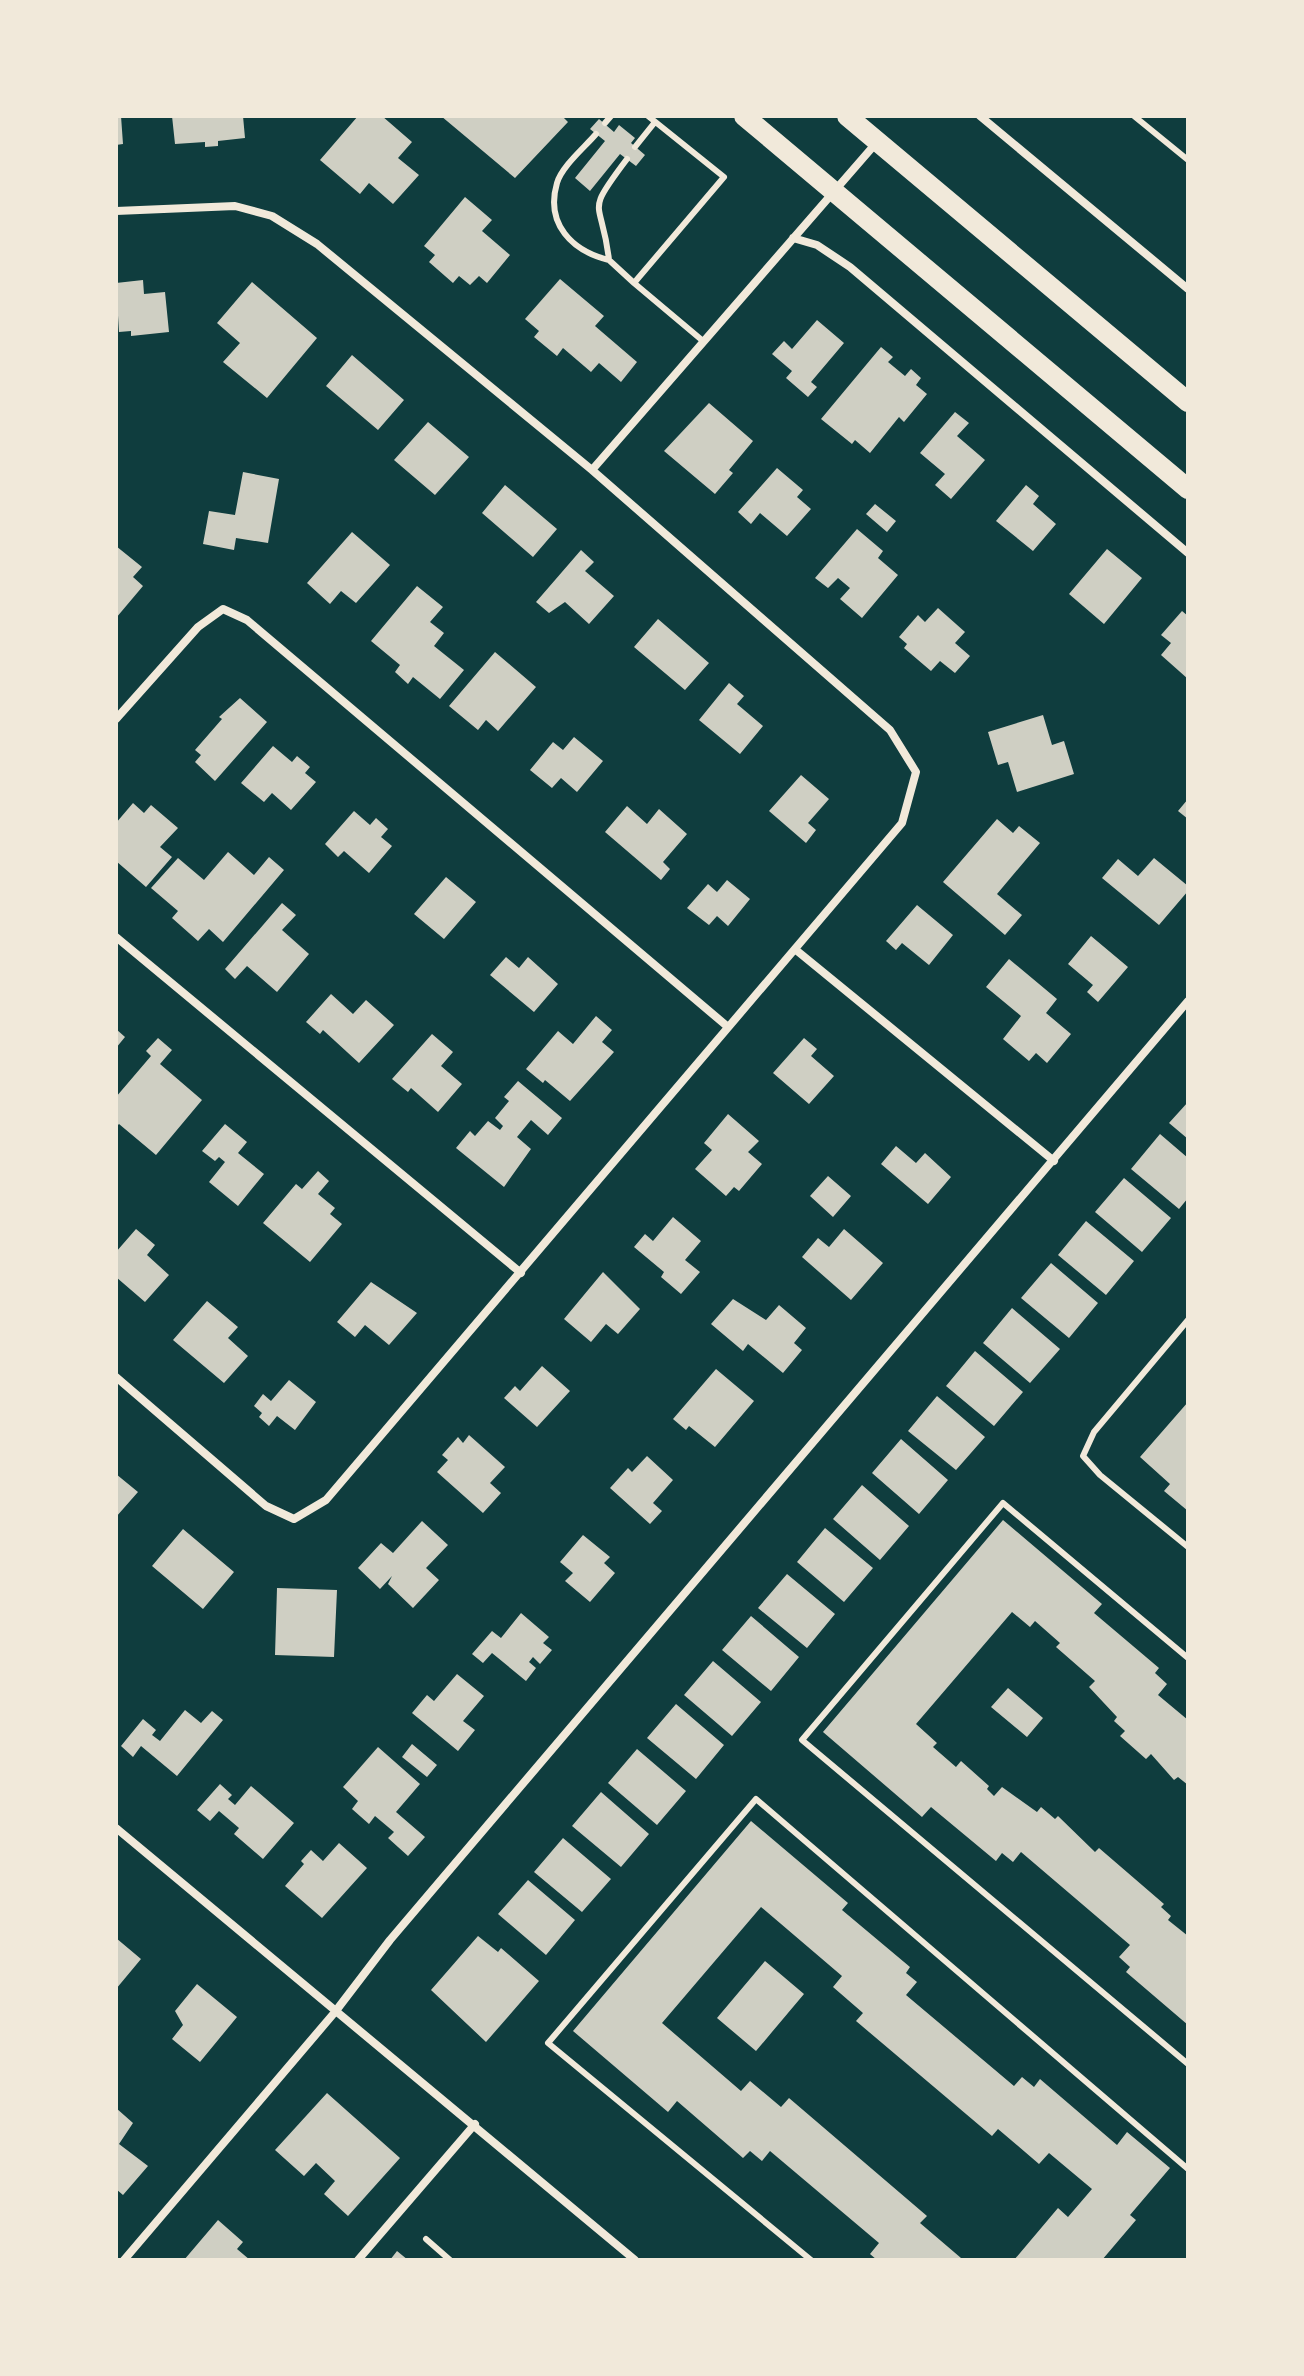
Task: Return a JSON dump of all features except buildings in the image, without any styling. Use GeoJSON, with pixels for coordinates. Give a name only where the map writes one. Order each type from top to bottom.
{"type":"FeatureCollection","features":[{"type":"Feature","properties":{"kind":"main road"},"geometry":{"type":"LineString","coordinates":[[744,116],[1188,489]]}},
{"type":"Feature","properties":{"kind":"main road"},"geometry":{"type":"LineString","coordinates":[[847,116],[1188,402]]}},
{"type":"Feature","properties":{"kind":"street"},"geometry":{"type":"LineString","coordinates":[[980,116],[1188,289]]}},
{"type":"Feature","properties":{"kind":"street"},"geometry":{"type":"LineString","coordinates":[[592,470],[877,141]]}},
{"type":"Feature","properties":{"kind":"street"},"geometry":{"type":"LineString","coordinates":[[116,211],[235,206],[272,216],[317,244],[592,470],[890,730],[916,772],[902,823],[326,1500],[294,1519],[266,1506],[116,1377]]}},
{"type":"Feature","properties":{"kind":"street"},"geometry":{"type":"LineString","coordinates":[[793,238],[817,245],[850,267],[1188,553]]}},
{"type":"Feature","properties":{"kind":"street"},"geometry":{"type":"LineString","coordinates":[[116,719],[198,627],[223,609],[247,620],[728,1027]]}},
{"type":"Feature","properties":{"kind":"street"},"geometry":{"type":"LineString","coordinates":[[116,937],[521,1273]]}},
{"type":"Feature","properties":{"kind":"street"},"geometry":{"type":"LineString","coordinates":[[796,950],[1054,1161]]}},
{"type":"Feature","properties":{"kind":"street"},"geometry":{"type":"LineString","coordinates":[[124,2260],[335,2012],[390,1940],[1188,1001]]}},
{"type":"Feature","properties":{"kind":"street"},"geometry":{"type":"LineString","coordinates":[[116,1828],[635,2260]]}},
{"type":"Feature","properties":{"kind":"street"},"geometry":{"type":"LineString","coordinates":[[358,2260],[475,2124]]}},
{"type":"Feature","properties":{"kind":"lane"},"geometry":{"type":"LineString","coordinates":[[605,123],[611,116]]}},
{"type":"Feature","properties":{"kind":"lane"},"geometry":{"type":"LineString","coordinates":[[634,283],[724,177],[648,116]]}},
{"type":"Feature","properties":{"kind":"lane"},"geometry":{"type":"LineString","coordinates":[[1134,116],[1188,160]]}},
{"type":"Feature","properties":{"kind":"lane"},"geometry":{"type":"LineString","coordinates":[[635,147],[655,122]]}},
{"type":"Feature","properties":{"kind":"lane"},"geometry":{"type":"LineString","coordinates":[[596,134],[557,181],[555,208],[563,234],[585,254],[609,260],[703,341]]}},
{"type":"Feature","properties":{"kind":"lane"},"geometry":{"type":"LineString","coordinates":[[609,260],[607,241],[596,212],[597,198],[627,159]]}},
{"type":"Feature","properties":{"kind":"lane"},"geometry":{"type":"LineString","coordinates":[[1188,1320],[1094,1432],[1083,1456],[1100,1475],[1188,1547]]}},
{"type":"Feature","properties":{"kind":"lane"},"geometry":{"type":"LineString","coordinates":[[1188,1658],[1003,1503],[802,1740],[1188,2064]]}},
{"type":"Feature","properties":{"kind":"lane"},"geometry":{"type":"LineString","coordinates":[[811,2260],[548,2043],[756,1799],[1188,2169]]}},
{"type":"Feature","properties":{"kind":"lane"},"geometry":{"type":"LineString","coordinates":[[426,2239],[450,2260]]}}]}
